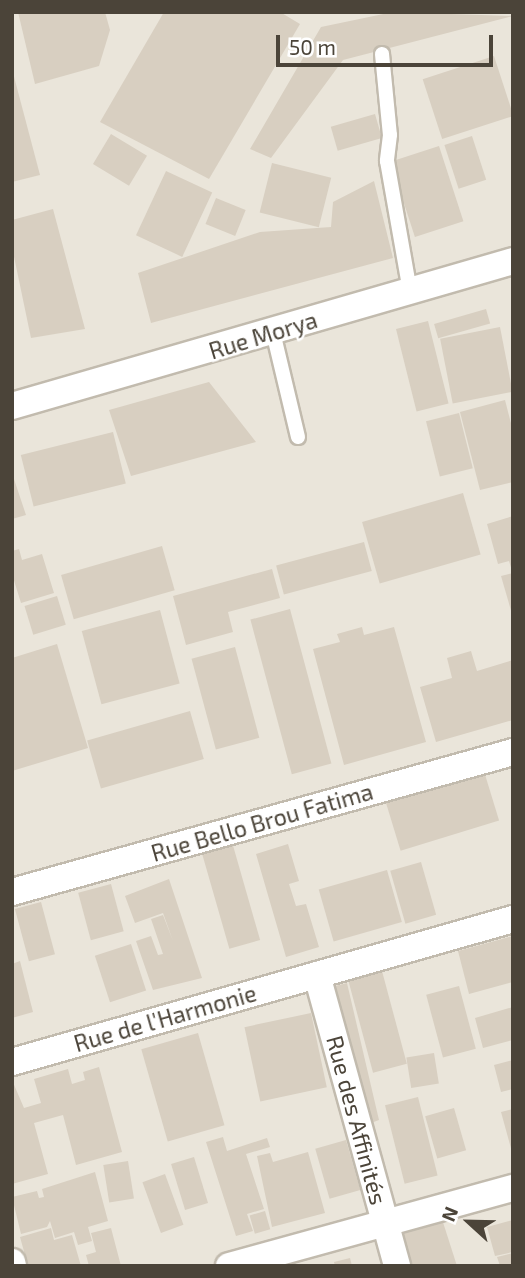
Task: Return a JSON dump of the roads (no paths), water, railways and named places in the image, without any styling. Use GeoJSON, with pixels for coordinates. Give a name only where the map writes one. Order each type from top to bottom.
{"type":"FeatureCollection","features":[{"type":"Feature","properties":{"kind":"street","name":"Rue Morya"},"geometry":{"type":"LineString","coordinates":[[12,406],[513,261]]}},
{"type":"Feature","properties":{"kind":"street","name":"Rue Bello Brou Fatima"},"geometry":{"type":"LineString","coordinates":[[12,892],[513,752]]}},
{"type":"Feature","properties":{"kind":"street","name":"Rue de l'Harmonie"},"geometry":{"type":"LineString","coordinates":[[12,1062],[513,919]]}},
{"type":"Feature","properties":{"kind":"street","name":"Rue des Affinités"},"geometry":{"type":"LineString","coordinates":[[317,975],[397,1266]]}},
{"type":"Feature","properties":{"kind":"street"},"geometry":{"type":"LineString","coordinates":[[229,1266],[513,1188]]}},
{"type":"Feature","properties":{"kind":"lane"},"geometry":{"type":"LineString","coordinates":[[382,54],[390,135],[387,161],[410,291]]}},
{"type":"Feature","properties":{"kind":"lane"},"geometry":{"type":"LineString","coordinates":[[273,332],[298,437]]}}]}
